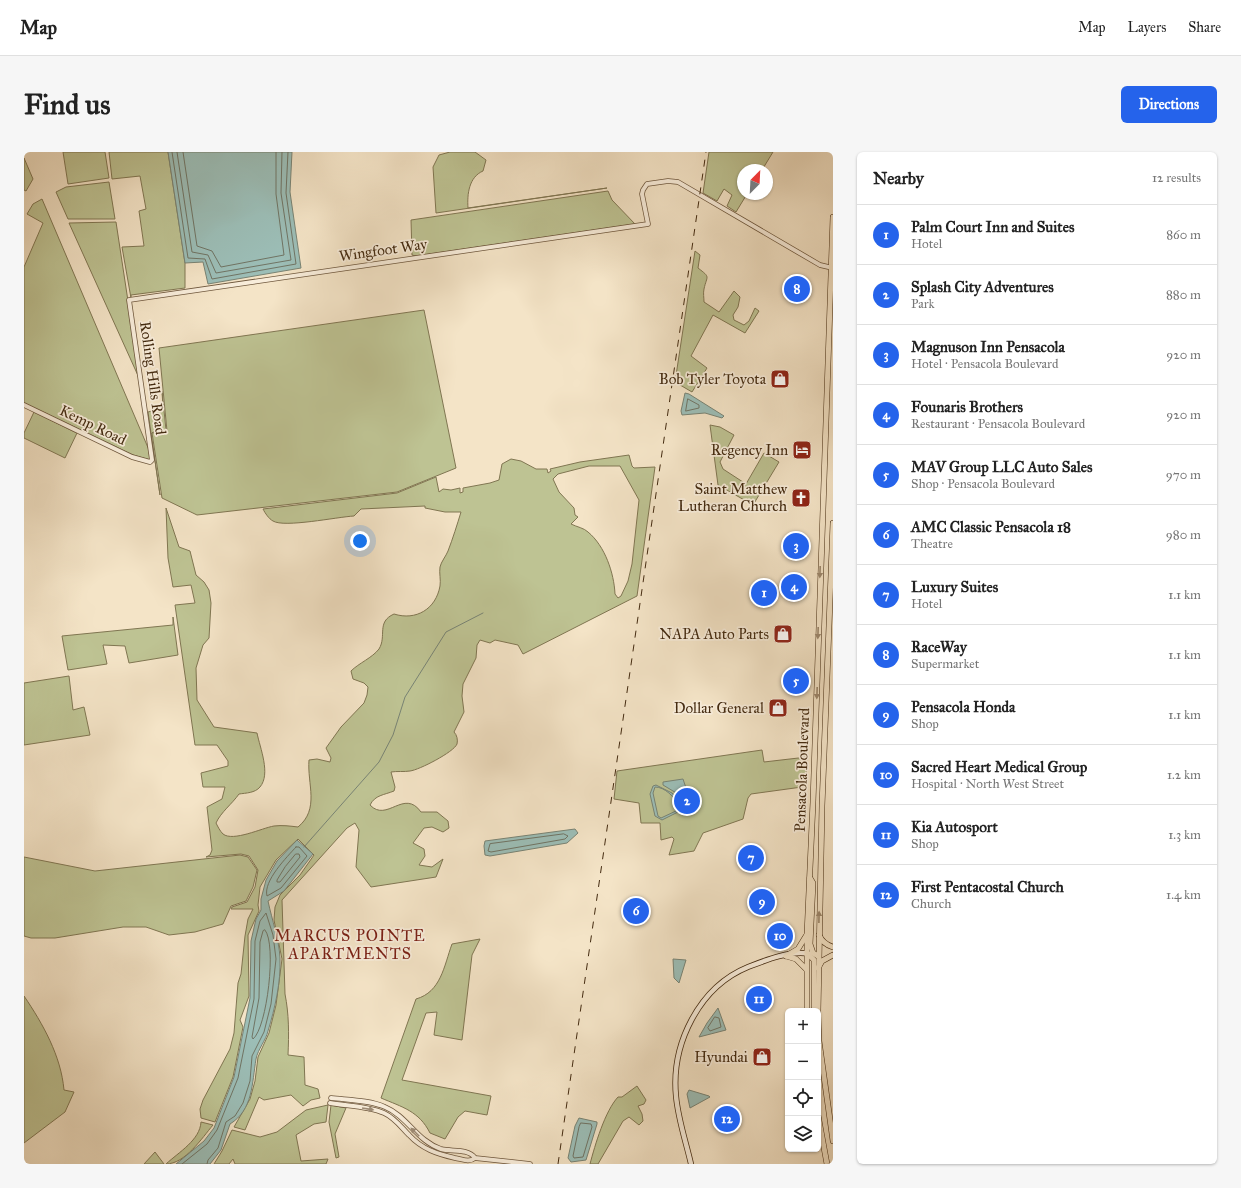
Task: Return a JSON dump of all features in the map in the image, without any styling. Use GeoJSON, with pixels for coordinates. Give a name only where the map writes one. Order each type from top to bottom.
{"type":"FeatureCollection","features":[{"type":"Feature","properties":{"kind":"main road","name":"Pensacola Boulevard"},"geometry":{"type":"LineString","coordinates":[[807,1008],[807,935],[831,318],[833,218]]}},
{"type":"Feature","properties":{"kind":"main road"},"geometry":{"type":"LineString","coordinates":[[827,396],[833,397]]}},
{"type":"Feature","properties":{"kind":"main road","name":"Pensacola Boulevard"},"geometry":{"type":"LineString","coordinates":[[817,1008],[833,523]]}},
{"type":"Feature","properties":{"kind":"main road"},"geometry":{"type":"LineString","coordinates":[[821,546],[832,547]]}},
{"type":"Feature","properties":{"kind":"main road"},"geometry":{"type":"LineString","coordinates":[[820,588],[830,589]]}},
{"type":"Feature","properties":{"kind":"main road"},"geometry":{"type":"LineString","coordinates":[[817,663],[828,664]]}},
{"type":"Feature","properties":{"kind":"main road"},"geometry":{"type":"LineString","coordinates":[[809,876],[812,883],[810,944],[813,953],[818,956]]}},
{"type":"Feature","properties":{"kind":"main road"},"geometry":{"type":"LineString","coordinates":[[819,934],[821,940],[826,944],[833,946]]}},
{"type":"Feature","properties":{"kind":"main road"},"geometry":{"type":"LineString","coordinates":[[785,956],[798,949],[807,935]]}},
{"type":"Feature","properties":{"kind":"main road"},"geometry":{"type":"LineString","coordinates":[[691,1164],[677,1106],[675,1087],[677,1058],[686,1031],[701,1006],[719,985],[746,968],[764,961],[785,956],[807,953],[818,956]]}},
{"type":"Feature","properties":{"kind":"main road"},"geometry":{"type":"LineString","coordinates":[[807,953],[814,960],[815,1008]]}},
{"type":"Feature","properties":{"kind":"main road"},"geometry":{"type":"LineString","coordinates":[[818,969],[822,961],[833,955]]}},
{"type":"Feature","properties":{"kind":"main road"},"geometry":{"type":"LineString","coordinates":[[785,956],[796,960],[806,969]]}},
{"type":"Feature","properties":{"kind":"main road"},"geometry":{"type":"LineString","coordinates":[[818,1044],[832,1139],[822,1138]]}},
{"type":"Feature","properties":{"kind":"main road"},"geometry":{"type":"LineString","coordinates":[[818,1116],[827,1164]]}},
{"type":"Feature","properties":{"kind":"street"},"geometry":{"type":"LineString","coordinates":[[639,225],[646,214],[642,194],[645,186],[647,184],[668,181],[678,182],[820,266],[832,269]]}},
{"type":"Feature","properties":{"kind":"street","name":"Wingfoot Way"},"geometry":{"type":"LineString","coordinates":[[129,300],[648,224],[646,214]]}},
{"type":"Feature","properties":{"kind":"street","name":"Rolling Hills Road"},"geometry":{"type":"LineString","coordinates":[[129,300],[152,460]]}},
{"type":"Feature","properties":{"kind":"street","name":"Kemp Road"},"geometry":{"type":"LineString","coordinates":[[24,405],[132,457],[143,461],[152,460]]}},
{"type":"Feature","properties":{"kind":"street"},"geometry":{"type":"LineString","coordinates":[[330,1098],[384,1106],[400,1116],[415,1133],[427,1142],[448,1151],[470,1153],[475,1158]]}},
{"type":"Feature","properties":{"kind":"street"},"geometry":{"type":"LineString","coordinates":[[330,1103],[383,1112],[397,1122],[415,1141],[434,1153],[465,1160],[472,1160],[475,1158],[530,1164]]}},
{"type":"Feature","properties":{"kind":"green space"},"geometry":{"type":"Polygon","coordinates":[[[63,152],[105,152],[109,178],[68,184],[63,152]]]}},
{"type":"Feature","properties":{"kind":"green space"},"geometry":{"type":"Polygon","coordinates":[[[109,152],[168,152],[185,263],[185,288],[131,295],[131,298],[122,247],[144,246],[139,211],[146,209],[140,176],[112,179],[109,152]]]}},
{"type":"Feature","properties":{"kind":"green space"},"geometry":{"type":"Polygon","coordinates":[[[450,152],[475,152],[486,160],[483,171],[475,177],[470,186],[468,208],[607,188],[436,213],[433,167],[439,155],[450,152]]]}},
{"type":"Feature","properties":{"kind":"green space"},"geometry":{"type":"Polygon","coordinates":[[[709,152],[773,152],[766,164],[737,164],[737,200],[743,200],[736,212],[727,206],[732,195],[724,189],[717,201],[703,193],[709,152]]]}},
{"type":"Feature","properties":{"kind":"green space"},"geometry":{"type":"Polygon","coordinates":[[[24,158],[33,179],[26,191],[24,190],[24,158]]]}},
{"type":"Feature","properties":{"kind":"green space"},"geometry":{"type":"Polygon","coordinates":[[[109,182],[115,219],[68,219],[56,192],[66,187],[109,182]]]}},
{"type":"Feature","properties":{"kind":"green space"},"geometry":{"type":"Polygon","coordinates":[[[608,191],[612,200],[635,224],[416,256],[412,255],[411,220],[608,191]]]}},
{"type":"Feature","properties":{"kind":"green space"},"geometry":{"type":"Polygon","coordinates":[[[42,199],[149,450],[150,460],[133,455],[24,403],[24,267],[43,223],[27,214],[33,204],[42,199]]]}},
{"type":"Feature","properties":{"kind":"green space"},"geometry":{"type":"Polygon","coordinates":[[[116,222],[140,380],[69,223],[116,222]]]}},
{"type":"Feature","properties":{"kind":"green space"},"geometry":{"type":"Polygon","coordinates":[[[695,251],[700,255],[698,268],[707,277],[704,291],[704,302],[719,312],[734,291],[740,297],[738,307],[733,315],[734,320],[744,325],[749,321],[755,308],[759,311],[745,333],[713,315],[691,356],[707,368],[692,392],[675,382],[695,251]]]}},
{"type":"Feature","properties":{"kind":"green space"},"geometry":{"type":"Polygon","coordinates":[[[424,310],[456,468],[397,492],[197,515],[162,498],[152,433],[167,431],[159,348],[424,310]]]}},
{"type":"Feature","properties":{"kind":"green space"},"geometry":{"type":"Polygon","coordinates":[[[162,391],[166,430],[153,432],[151,434],[148,412],[163,408],[162,391]]]}},
{"type":"Feature","properties":{"kind":"green space"},"geometry":{"type":"Polygon","coordinates":[[[34,412],[77,433],[65,458],[24,438],[24,433],[34,412]]]}},
{"type":"Feature","properties":{"kind":"green space"},"geometry":{"type":"Polygon","coordinates":[[[710,425],[720,427],[734,435],[720,462],[723,469],[746,484],[764,453],[779,462],[753,505],[718,485],[710,425]]]}},
{"type":"Feature","properties":{"kind":"green space"},"geometry":{"type":"Polygon","coordinates":[[[629,455],[634,468],[655,467],[637,596],[523,654],[518,645],[495,640],[490,643],[480,640],[477,645],[476,658],[463,684],[462,696],[464,712],[454,732],[457,738],[457,744],[443,756],[414,770],[391,772],[395,787],[394,791],[377,797],[370,805],[376,809],[383,810],[408,803],[415,806],[421,812],[437,812],[448,821],[449,828],[443,832],[432,827],[424,828],[413,843],[424,849],[425,856],[419,865],[432,867],[443,859],[436,877],[371,887],[356,867],[359,830],[355,823],[347,828],[282,900],[285,994],[289,1039],[288,1055],[304,1057],[305,1085],[318,1089],[320,1098],[311,1100],[303,1106],[291,1095],[264,1100],[259,1097],[245,1130],[234,1127],[250,1099],[255,1081],[258,1057],[269,1033],[276,1005],[282,959],[274,920],[275,907],[280,895],[300,875],[314,855],[298,839],[276,860],[260,887],[258,905],[259,911],[248,935],[249,996],[240,1020],[243,1027],[233,1077],[215,1122],[201,1118],[200,1109],[203,1100],[230,1049],[234,1033],[238,983],[241,974],[245,936],[248,919],[253,909],[231,909],[232,907],[247,902],[255,887],[258,870],[249,856],[241,854],[206,857],[210,855],[212,850],[207,807],[222,799],[225,787],[203,787],[201,773],[228,766],[228,761],[217,745],[195,745],[175,605],[195,603],[191,585],[173,587],[168,558],[166,508],[179,547],[190,551],[196,575],[204,582],[209,590],[211,603],[209,638],[203,645],[196,668],[197,700],[214,727],[257,733],[264,761],[265,775],[260,787],[253,792],[239,794],[216,823],[223,834],[228,836],[240,836],[274,826],[298,827],[305,820],[311,804],[309,760],[317,759],[330,762],[331,758],[326,748],[341,727],[364,703],[367,695],[368,687],[364,683],[353,679],[351,671],[379,649],[382,639],[383,625],[389,617],[394,614],[410,616],[417,614],[424,611],[434,601],[440,586],[441,565],[448,551],[461,512],[445,512],[425,508],[425,506],[361,509],[354,516],[311,522],[279,523],[273,521],[263,509],[397,493],[436,477],[439,492],[443,489],[451,490],[460,488],[460,493],[463,492],[463,488],[499,480],[502,464],[511,459],[521,461],[536,469],[547,469],[548,473],[551,471],[550,469],[580,462],[629,455]],[[589,466],[558,474],[553,479],[559,492],[574,508],[575,515],[578,517],[571,524],[588,532],[604,552],[613,577],[615,594],[618,598],[621,596],[628,581],[632,564],[639,500],[620,466],[589,466]]]}},
{"type":"Feature","properties":{"kind":"green space"},"geometry":{"type":"Polygon","coordinates":[[[173,617],[178,655],[129,663],[125,646],[103,645],[107,664],[68,670],[62,636],[173,625],[173,617]]]}},
{"type":"Feature","properties":{"kind":"green space"},"geometry":{"type":"Polygon","coordinates":[[[69,676],[73,710],[84,707],[90,735],[24,745],[24,683],[69,676]]]}},
{"type":"Feature","properties":{"kind":"green space"},"geometry":{"type":"Polygon","coordinates":[[[762,750],[764,762],[807,757],[806,784],[802,787],[751,794],[748,798],[743,819],[703,833],[694,851],[669,855],[674,839],[672,837],[661,840],[660,823],[641,823],[639,803],[614,799],[617,771],[762,750]]]}},
{"type":"Feature","properties":{"kind":"green space"},"geometry":{"type":"Polygon","coordinates":[[[240,855],[248,857],[257,870],[253,887],[246,901],[231,906],[223,924],[195,932],[169,935],[146,927],[123,927],[55,938],[31,938],[24,936],[24,857],[95,871],[240,855]]]}},
{"type":"Feature","properties":{"kind":"green space"},"geometry":{"type":"Polygon","coordinates":[[[480,939],[472,955],[462,1040],[434,1035],[437,1012],[426,1013],[402,1080],[491,1096],[487,1115],[465,1111],[458,1117],[445,1139],[430,1133],[421,1120],[403,1107],[381,1098],[416,999],[431,991],[436,984],[444,969],[452,944],[480,939]]]}},
{"type":"Feature","properties":{"kind":"green space"},"geometry":{"type":"Polygon","coordinates":[[[24,996],[50,1041],[59,1065],[64,1090],[74,1092],[65,1112],[24,1143],[24,996]]]}},
{"type":"Feature","properties":{"kind":"green space"},"geometry":{"type":"Polygon","coordinates":[[[637,1086],[646,1100],[644,1104],[638,1106],[642,1114],[643,1121],[639,1125],[629,1117],[623,1121],[598,1164],[590,1164],[601,1129],[613,1103],[618,1097],[622,1097],[637,1086]]]}},
{"type":"Feature","properties":{"kind":"green space"},"geometry":{"type":"Polygon","coordinates":[[[328,1105],[326,1122],[314,1124],[296,1135],[301,1161],[328,1159],[326,1164],[235,1164],[233,1159],[229,1164],[214,1164],[232,1130],[260,1137],[277,1132],[306,1110],[328,1105]]]}},
{"type":"Feature","properties":{"kind":"green space"},"geometry":{"type":"Polygon","coordinates":[[[331,1105],[346,1108],[335,1134],[339,1157],[336,1158],[329,1122],[331,1105]]]}},
{"type":"Feature","properties":{"kind":"green space"},"geometry":{"type":"Polygon","coordinates":[[[201,1122],[213,1125],[198,1143],[180,1160],[166,1164],[193,1140],[200,1128],[201,1122]]]}},
{"type":"Feature","properties":{"kind":"green space"},"geometry":{"type":"Polygon","coordinates":[[[155,1152],[164,1164],[144,1164],[155,1152]]]}},
{"type":"Feature","properties":{"kind":"water"},"geometry":{"type":"Polygon","coordinates":[[[168,152],[292,152],[290,192],[301,268],[208,284],[203,262],[185,263],[168,152]]]}},
{"type":"Feature","properties":{"kind":"water"},"geometry":{"type":"Polygon","coordinates":[[[685,393],[724,416],[722,418],[705,413],[682,415],[681,411],[685,393]]]}},
{"type":"Feature","properties":{"kind":"water"},"geometry":{"type":"Polygon","coordinates":[[[683,779],[686,788],[678,794],[663,785],[663,782],[683,779]]]}},
{"type":"Feature","properties":{"kind":"water"},"geometry":{"type":"Polygon","coordinates":[[[656,785],[672,793],[682,805],[680,811],[662,820],[655,816],[650,794],[653,786],[656,785]],[[655,787],[653,793],[658,816],[661,818],[678,810],[679,805],[669,793],[659,787],[655,787]]]}},
{"type":"Feature","properties":{"kind":"water"},"geometry":{"type":"Polygon","coordinates":[[[575,829],[578,833],[567,843],[490,856],[485,855],[485,841],[575,829]]]}},
{"type":"Feature","properties":{"kind":"water"},"geometry":{"type":"Polygon","coordinates":[[[297,840],[313,854],[284,891],[268,901],[277,937],[280,958],[280,976],[273,1013],[267,1034],[257,1055],[252,1086],[247,1104],[238,1118],[230,1124],[221,1150],[210,1164],[176,1164],[204,1141],[214,1128],[234,1077],[250,998],[251,941],[256,919],[261,910],[261,899],[266,880],[277,861],[297,840]]]}},
{"type":"Feature","properties":{"kind":"water"},"geometry":{"type":"Polygon","coordinates":[[[673,959],[686,960],[679,983],[674,978],[673,959]]]}},
{"type":"Feature","properties":{"kind":"water"},"geometry":{"type":"Polygon","coordinates":[[[718,1008],[726,1030],[699,1037],[707,1023],[718,1008]]]}},
{"type":"Feature","properties":{"kind":"water"},"geometry":{"type":"Polygon","coordinates":[[[689,1090],[710,1097],[690,1108],[687,1094],[689,1090]]]}},
{"type":"Feature","properties":{"kind":"water"},"geometry":{"type":"Polygon","coordinates":[[[579,1118],[597,1122],[597,1124],[586,1160],[571,1162],[568,1158],[575,1126],[579,1118]]]}},
{"type":"Feature","properties":{"kind":"waterway"},"geometry":{"type":"LineString","coordinates":[[304,847],[379,762],[393,735],[405,697],[446,632],[483,613]]}},
{"type":"Feature","properties":{"kind":"railway"},"geometry":{"type":"LineString","coordinates":[[558,1164],[706,152]]}},
{"type":"Feature","properties":{"kind":"place","name":"RaceWay"},"geometry":{"type":"Point","coordinates":[797,289]}},
{"type":"Feature","properties":{"kind":"place","name":"Bob Tyler Toyota"},"geometry":{"type":"Point","coordinates":[780,379]}},
{"type":"Feature","properties":{"kind":"place","name":"Regency Inn"},"geometry":{"type":"Point","coordinates":[802,450]}},
{"type":"Feature","properties":{"kind":"place","name":"Saint Matthew Lutheran Church"},"geometry":{"type":"Point","coordinates":[801,498]}},
{"type":"Feature","properties":{"kind":"place","name":"Magnuson Inn Pensacola"},"geometry":{"type":"Point","coordinates":[796,546]}},
{"type":"Feature","properties":{"kind":"place","name":"Founaris Brothers"},"geometry":{"type":"Point","coordinates":[794,587]}},
{"type":"Feature","properties":{"kind":"place","name":"Palm Court Inn and Suites"},"geometry":{"type":"Point","coordinates":[764,593]}},
{"type":"Feature","properties":{"kind":"place","name":"NAPA Auto Parts"},"geometry":{"type":"Point","coordinates":[783,634]}},
{"type":"Feature","properties":{"kind":"place","name":"MAV Group LLC Auto Sales"},"geometry":{"type":"Point","coordinates":[796,681]}},
{"type":"Feature","properties":{"kind":"place","name":"Dollar General"},"geometry":{"type":"Point","coordinates":[778,708]}},
{"type":"Feature","properties":{"kind":"place","name":"Splash City Adventures"},"geometry":{"type":"Point","coordinates":[687,801]}},
{"type":"Feature","properties":{"kind":"place","name":"Luxury Suites"},"geometry":{"type":"Point","coordinates":[751,858]}},
{"type":"Feature","properties":{"kind":"place","name":"Pensacola Honda"},"geometry":{"type":"Point","coordinates":[762,902]}},
{"type":"Feature","properties":{"kind":"place","name":"AMC Classic Pensacola 18"},"geometry":{"type":"Point","coordinates":[636,911]}},
{"type":"Feature","properties":{"kind":"place","name":"Sacred Heart Medical Group"},"geometry":{"type":"Point","coordinates":[780,936]}},
{"type":"Feature","properties":{"kind":"place","name":"Kia Autosport"},"geometry":{"type":"Point","coordinates":[759,999]}},
{"type":"Feature","properties":{"kind":"place","name":"Hyundai"},"geometry":{"type":"Point","coordinates":[762,1057]}},
{"type":"Feature","properties":{"kind":"place","name":"First Pentacostal Church"},"geometry":{"type":"Point","coordinates":[727,1119]}},
{"type":"Feature","properties":{"kind":"district","name":"MARCUS POINTE APARTMENTS"},"geometry":{"type":"Point","coordinates":[350,944]}}]}
